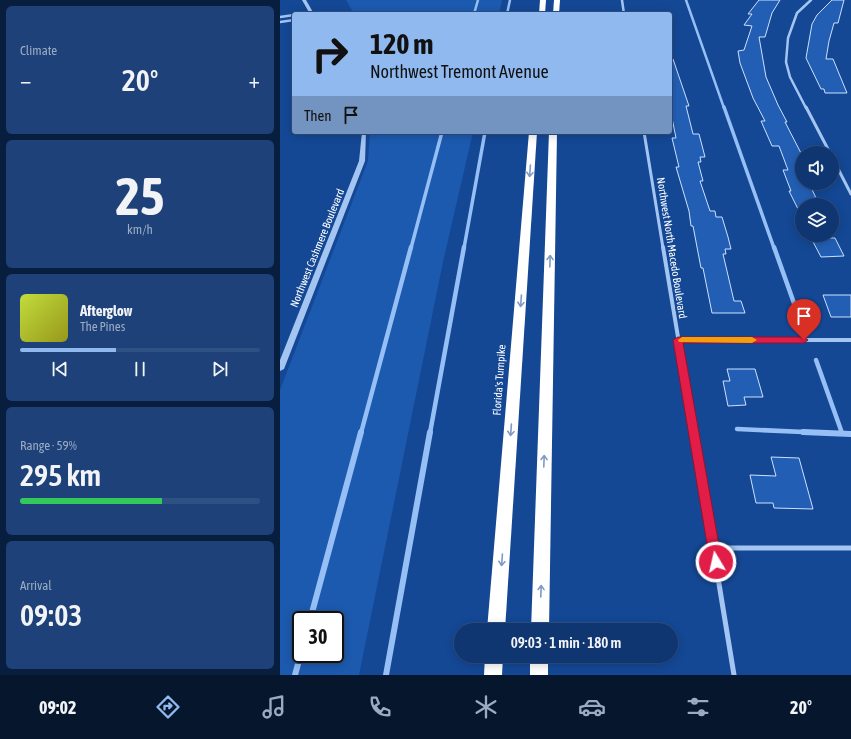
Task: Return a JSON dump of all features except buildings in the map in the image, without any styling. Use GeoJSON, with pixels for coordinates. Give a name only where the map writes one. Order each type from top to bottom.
{"type":"FeatureCollection","features":[{"type":"Feature","properties":{"kind":"highway"},"geometry":{"type":"LineString","coordinates":[[542,12],[543,0]]}},
{"type":"Feature","properties":{"kind":"highway"},"geometry":{"type":"LineString","coordinates":[[556,12],[557,0]]}},
{"type":"Feature","properties":{"kind":"highway","name":"Florida's Turnpike"},"geometry":{"type":"LineString","coordinates":[[497,623],[533,134]]}},
{"type":"Feature","properties":{"kind":"highway"},"geometry":{"type":"LineString","coordinates":[[540,623],[553,134]]}},
{"type":"Feature","properties":{"kind":"highway"},"geometry":{"type":"LineString","coordinates":[[493,675],[494,663]]}},
{"type":"Feature","properties":{"kind":"highway"},"geometry":{"type":"LineString","coordinates":[[538,675],[539,663]]}},
{"type":"Feature","properties":{"kind":"street"},"geometry":{"type":"LineString","coordinates":[[304,0],[311,12]]}},
{"type":"Feature","properties":{"kind":"street"},"geometry":{"type":"LineString","coordinates":[[622,0],[624,12]]}},
{"type":"Feature","properties":{"kind":"street"},"geometry":{"type":"LineString","coordinates":[[811,0],[797,13],[788,38],[786,62],[790,77],[826,146]]}},
{"type":"Feature","properties":{"kind":"street"},"geometry":{"type":"LineString","coordinates":[[280,17],[292,15]]}},
{"type":"Feature","properties":{"kind":"street"},"geometry":{"type":"LineString","coordinates":[[280,22],[292,20]]}},
{"type":"Feature","properties":{"kind":"street","name":"Northwest Cashmere Boulevard"},"geometry":{"type":"LineString","coordinates":[[280,369],[362,161],[364,134]]}},
{"type":"Feature","properties":{"kind":"street","name":"Northwest North Macedo Boulevard"},"geometry":{"type":"LineString","coordinates":[[644,134],[734,675]]}},
{"type":"Feature","properties":{"kind":"street"},"geometry":{"type":"LineString","coordinates":[[839,171],[851,194]]}},
{"type":"Feature","properties":{"kind":"street"},"geometry":{"type":"LineString","coordinates":[[678,340],[851,340]]}},
{"type":"Feature","properties":{"kind":"street"},"geometry":{"type":"LineString","coordinates":[[714,548],[851,548]]}},
{"type":"Feature","properties":{"kind":"shaded area"},"geometry":{"type":"Polygon","coordinates":[[[346,0],[502,0],[499,12],[353,12],[346,0]]]}},
{"type":"Feature","properties":{"kind":"shaded area"},"geometry":{"type":"Polygon","coordinates":[[[370,134],[473,134],[443,262],[359,675],[280,675],[280,390],[368,161],[370,134]]]}},
{"type":"Feature","properties":{"kind":"waterway"},"geometry":{"type":"LineString","coordinates":[[475,12],[478,0]]}},
{"type":"Feature","properties":{"kind":"waterway"},"geometry":{"type":"LineString","coordinates":[[507,12],[510,0]]}},
{"type":"Feature","properties":{"kind":"waterway"},"geometry":{"type":"LineString","coordinates":[[686,0],[724,108]]}},
{"type":"Feature","properties":{"kind":"waterway"},"geometry":{"type":"LineString","coordinates":[[724,107],[774,248]]}},
{"type":"Feature","properties":{"kind":"waterway"},"geometry":{"type":"LineString","coordinates":[[411,248],[441,134]]}},
{"type":"Feature","properties":{"kind":"waterway"},"geometry":{"type":"LineString","coordinates":[[464,248],[485,134]]}},
{"type":"Feature","properties":{"kind":"waterway"},"geometry":{"type":"LineString","coordinates":[[361,433],[411,247]]}},
{"type":"Feature","properties":{"kind":"waterway"},"geometry":{"type":"LineString","coordinates":[[430,433],[464,247]]}},
{"type":"Feature","properties":{"kind":"waterway"},"geometry":{"type":"LineString","coordinates":[[774,247],[800,320]]}},
{"type":"Feature","properties":{"kind":"waterway"},"geometry":{"type":"LineString","coordinates":[[816,360],[842,433]]}},
{"type":"Feature","properties":{"kind":"waterway"},"geometry":{"type":"LineString","coordinates":[[737,429],[813,432]]}},
{"type":"Feature","properties":{"kind":"waterway"},"geometry":{"type":"LineString","coordinates":[[312,611],[361,432]]}},
{"type":"Feature","properties":{"kind":"waterway"},"geometry":{"type":"LineString","coordinates":[[386,675],[430,432]]}},
{"type":"Feature","properties":{"kind":"waterway"},"geometry":{"type":"LineString","coordinates":[[803,432],[813,432]]}},
{"type":"Feature","properties":{"kind":"waterway"},"geometry":{"type":"LineString","coordinates":[[813,432],[851,434]]}},
{"type":"Feature","properties":{"kind":"waterway"},"geometry":{"type":"LineString","coordinates":[[813,432],[826,433]]}},
{"type":"Feature","properties":{"kind":"waterway"},"geometry":{"type":"LineString","coordinates":[[295,675],[298,663]]}},
{"type":"Feature","properties":{"kind":"slow traffic"},"geometry":{"type":"LineString","coordinates":[[682,340],[752,340]]}},
{"type":"Feature","properties":{"kind":"route"},"geometry":{"type":"LineString","coordinates":[[716,562],[678,340],[804,340]]}}]}
